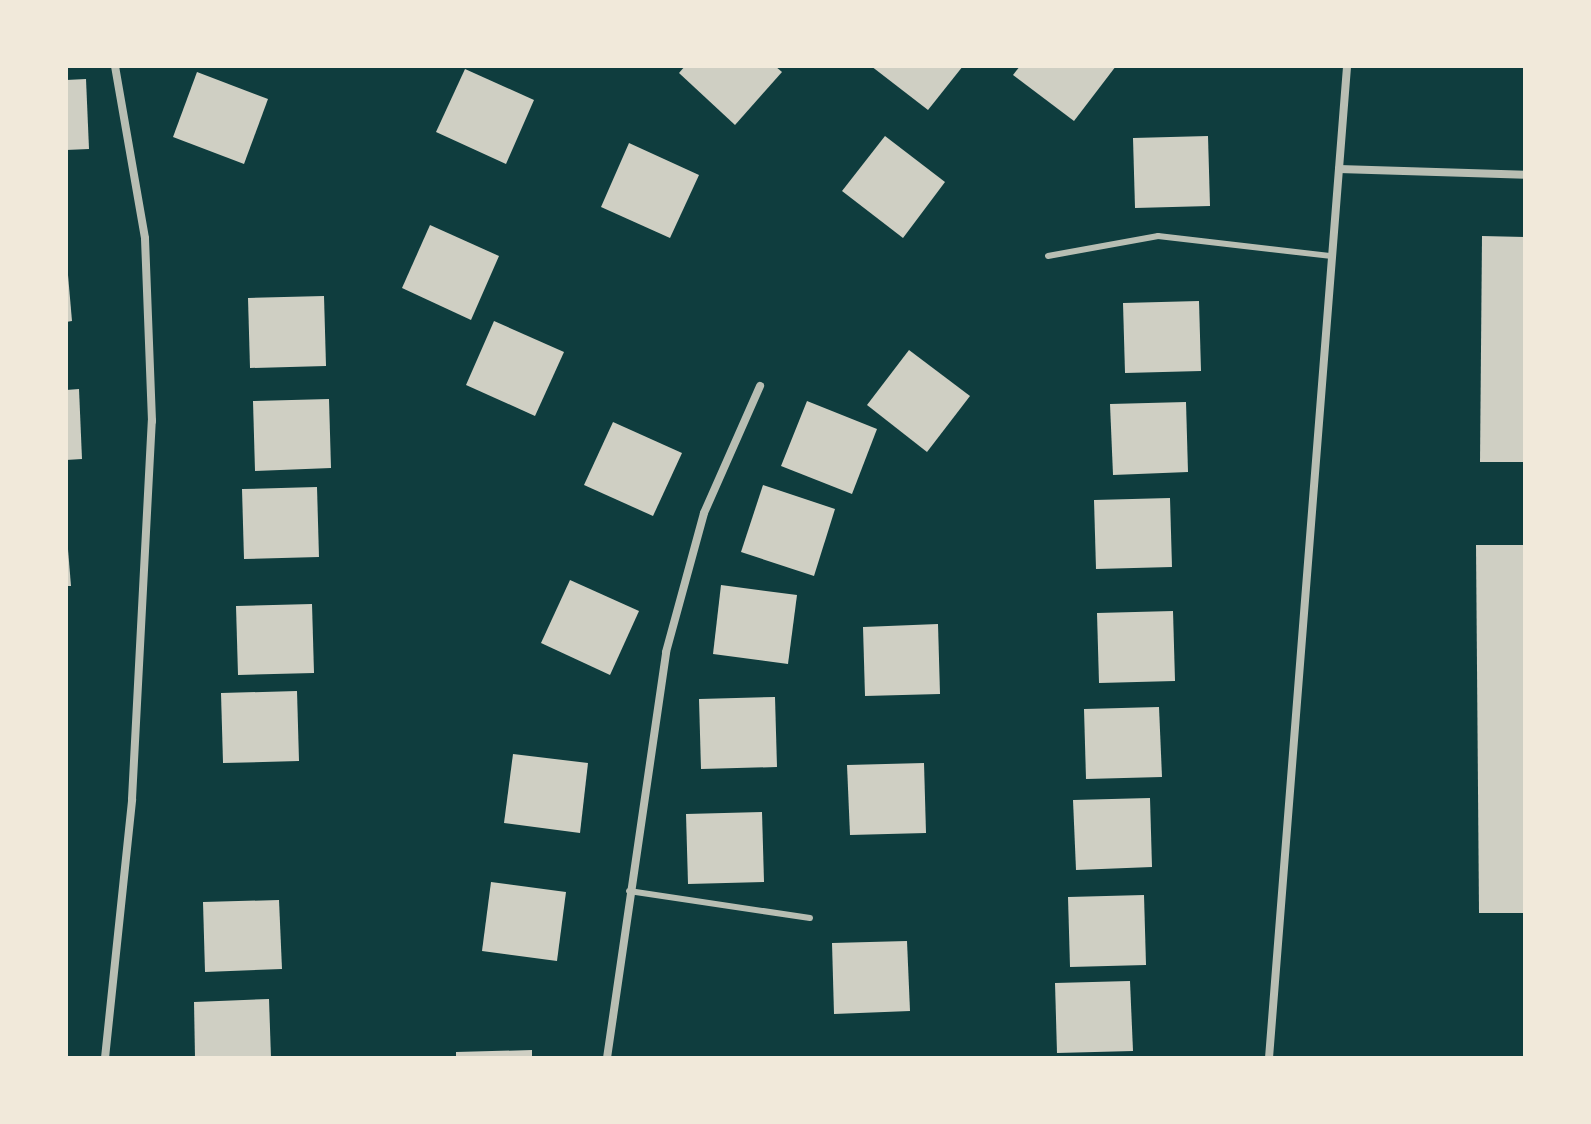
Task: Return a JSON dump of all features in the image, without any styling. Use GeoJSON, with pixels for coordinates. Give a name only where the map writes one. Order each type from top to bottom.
{"type":"FeatureCollection","features":[{"type":"Feature","properties":{"kind":"street"},"geometry":{"type":"LineString","coordinates":[[105,1058],[132,799],[152,421],[145,238],[115,66]]}},
{"type":"Feature","properties":{"kind":"street"},"geometry":{"type":"LineString","coordinates":[[1269,1058],[1347,66]]}},
{"type":"Feature","properties":{"kind":"street"},"geometry":{"type":"LineString","coordinates":[[1339,169],[1525,175]]}},
{"type":"Feature","properties":{"kind":"street"},"geometry":{"type":"LineString","coordinates":[[607,1058],[666,652],[704,513],[760,386]]}},
{"type":"Feature","properties":{"kind":"lane"},"geometry":{"type":"LineString","coordinates":[[1048,256],[1158,236],[1332,256]]}},
{"type":"Feature","properties":{"kind":"lane"},"geometry":{"type":"LineString","coordinates":[[629,891],[810,918]]}},
{"type":"Feature","properties":{"kind":"building"},"geometry":{"type":"Polygon","coordinates":[[[685,66],[775,66],[782,72],[735,125],[679,73],[685,66]]]}},
{"type":"Feature","properties":{"kind":"building"},"geometry":{"type":"Polygon","coordinates":[[[871,66],[963,66],[928,110],[871,66]]]}},
{"type":"Feature","properties":{"kind":"building"},"geometry":{"type":"Polygon","coordinates":[[[1020,66],[1116,66],[1074,121],[1013,75],[1020,66]]]}},
{"type":"Feature","properties":{"kind":"building"},"geometry":{"type":"Polygon","coordinates":[[[465,69],[534,100],[506,164],[436,132],[465,69]]]}},
{"type":"Feature","properties":{"kind":"building"},"geometry":{"type":"Polygon","coordinates":[[[197,72],[268,99],[244,164],[173,137],[197,72]]]}},
{"type":"Feature","properties":{"kind":"building"},"geometry":{"type":"Polygon","coordinates":[[[86,79],[89,149],[66,150],[66,80],[86,79]]]}},
{"type":"Feature","properties":{"kind":"building"},"geometry":{"type":"Polygon","coordinates":[[[885,136],[945,182],[903,238],[842,191],[885,136]]]}},
{"type":"Feature","properties":{"kind":"building"},"geometry":{"type":"Polygon","coordinates":[[[1208,136],[1210,206],[1135,208],[1133,138],[1208,136]]]}},
{"type":"Feature","properties":{"kind":"building"},"geometry":{"type":"Polygon","coordinates":[[[629,143],[699,175],[670,238],[601,207],[629,143]]]}},
{"type":"Feature","properties":{"kind":"building"},"geometry":{"type":"Polygon","coordinates":[[[430,225],[499,256],[471,320],[402,288],[430,225]]]}},
{"type":"Feature","properties":{"kind":"building"},"geometry":{"type":"Polygon","coordinates":[[[1482,236],[1525,237],[1525,462],[1480,462],[1482,236]]]}},
{"type":"Feature","properties":{"kind":"building"},"geometry":{"type":"Polygon","coordinates":[[[66,252],[72,321],[66,322],[66,252]]]}},
{"type":"Feature","properties":{"kind":"building"},"geometry":{"type":"Polygon","coordinates":[[[324,296],[326,366],[250,368],[248,298],[324,296]]]}},
{"type":"Feature","properties":{"kind":"building"},"geometry":{"type":"Polygon","coordinates":[[[1199,301],[1201,371],[1125,373],[1123,303],[1199,301]]]}},
{"type":"Feature","properties":{"kind":"building"},"geometry":{"type":"Polygon","coordinates":[[[494,321],[564,352],[535,416],[466,385],[494,321]]]}},
{"type":"Feature","properties":{"kind":"building"},"geometry":{"type":"Polygon","coordinates":[[[909,350],[970,396],[927,452],[867,405],[909,350]]]}},
{"type":"Feature","properties":{"kind":"building"},"geometry":{"type":"Polygon","coordinates":[[[79,389],[82,459],[66,460],[66,390],[79,389]]]}},
{"type":"Feature","properties":{"kind":"building"},"geometry":{"type":"Polygon","coordinates":[[[329,399],[331,468],[255,471],[253,401],[329,399]]]}},
{"type":"Feature","properties":{"kind":"building"},"geometry":{"type":"Polygon","coordinates":[[[807,401],[877,429],[852,494],[781,466],[807,401]]]}},
{"type":"Feature","properties":{"kind":"building"},"geometry":{"type":"Polygon","coordinates":[[[1186,402],[1188,472],[1113,475],[1110,404],[1186,402]]]}},
{"type":"Feature","properties":{"kind":"building"},"geometry":{"type":"Polygon","coordinates":[[[613,422],[682,453],[653,516],[584,485],[613,422]]]}},
{"type":"Feature","properties":{"kind":"building"},"geometry":{"type":"Polygon","coordinates":[[[763,485],[835,509],[814,576],[741,552],[763,485]]]}},
{"type":"Feature","properties":{"kind":"building"},"geometry":{"type":"Polygon","coordinates":[[[317,487],[319,557],[244,559],[242,489],[317,487]]]}},
{"type":"Feature","properties":{"kind":"building"},"geometry":{"type":"Polygon","coordinates":[[[1170,498],[1172,567],[1096,569],[1094,500],[1170,498]]]}},
{"type":"Feature","properties":{"kind":"building"},"geometry":{"type":"Polygon","coordinates":[[[66,525],[71,586],[66,586],[66,525]]]}},
{"type":"Feature","properties":{"kind":"building"},"geometry":{"type":"Polygon","coordinates":[[[1476,545],[1525,545],[1525,913],[1479,913],[1476,545]]]}},
{"type":"Feature","properties":{"kind":"building"},"geometry":{"type":"Polygon","coordinates":[[[570,580],[639,611],[610,675],[541,643],[570,580]]]}},
{"type":"Feature","properties":{"kind":"building"},"geometry":{"type":"Polygon","coordinates":[[[721,585],[797,595],[788,664],[713,654],[721,585]]]}},
{"type":"Feature","properties":{"kind":"building"},"geometry":{"type":"Polygon","coordinates":[[[312,604],[314,673],[238,675],[236,606],[312,604]]]}},
{"type":"Feature","properties":{"kind":"building"},"geometry":{"type":"Polygon","coordinates":[[[1173,611],[1175,681],[1099,683],[1097,613],[1173,611]]]}},
{"type":"Feature","properties":{"kind":"building"},"geometry":{"type":"Polygon","coordinates":[[[938,624],[940,694],[865,696],[863,627],[938,624]]]}},
{"type":"Feature","properties":{"kind":"building"},"geometry":{"type":"Polygon","coordinates":[[[297,691],[299,761],[223,763],[221,693],[297,691]]]}},
{"type":"Feature","properties":{"kind":"building"},"geometry":{"type":"Polygon","coordinates":[[[775,697],[777,767],[701,769],[699,699],[775,697]]]}},
{"type":"Feature","properties":{"kind":"building"},"geometry":{"type":"Polygon","coordinates":[[[1159,707],[1162,777],[1086,779],[1084,709],[1159,707]]]}},
{"type":"Feature","properties":{"kind":"building"},"geometry":{"type":"Polygon","coordinates":[[[513,754],[588,763],[580,833],[504,823],[513,754]]]}},
{"type":"Feature","properties":{"kind":"building"},"geometry":{"type":"Polygon","coordinates":[[[924,763],[926,833],[850,835],[847,765],[924,763]]]}},
{"type":"Feature","properties":{"kind":"building"},"geometry":{"type":"Polygon","coordinates":[[[1150,798],[1152,867],[1076,870],[1073,800],[1150,798]]]}},
{"type":"Feature","properties":{"kind":"building"},"geometry":{"type":"Polygon","coordinates":[[[762,812],[764,882],[688,884],[686,814],[762,812]]]}},
{"type":"Feature","properties":{"kind":"building"},"geometry":{"type":"Polygon","coordinates":[[[491,882],[566,892],[557,961],[482,951],[491,882]]]}},
{"type":"Feature","properties":{"kind":"building"},"geometry":{"type":"Polygon","coordinates":[[[1144,895],[1146,965],[1070,967],[1068,897],[1144,895]]]}},
{"type":"Feature","properties":{"kind":"building"},"geometry":{"type":"Polygon","coordinates":[[[279,900],[282,969],[205,972],[203,902],[279,900]]]}},
{"type":"Feature","properties":{"kind":"building"},"geometry":{"type":"Polygon","coordinates":[[[907,941],[910,1011],[834,1014],[832,943],[907,941]]]}},
{"type":"Feature","properties":{"kind":"building"},"geometry":{"type":"Polygon","coordinates":[[[1130,981],[1133,1051],[1057,1053],[1055,983],[1130,981]]]}},
{"type":"Feature","properties":{"kind":"building"},"geometry":{"type":"Polygon","coordinates":[[[269,999],[271,1058],[195,1058],[194,1002],[269,999]]]}},
{"type":"Feature","properties":{"kind":"building"},"geometry":{"type":"Polygon","coordinates":[[[532,1050],[532,1058],[456,1058],[456,1052],[532,1050]]]}}]}
